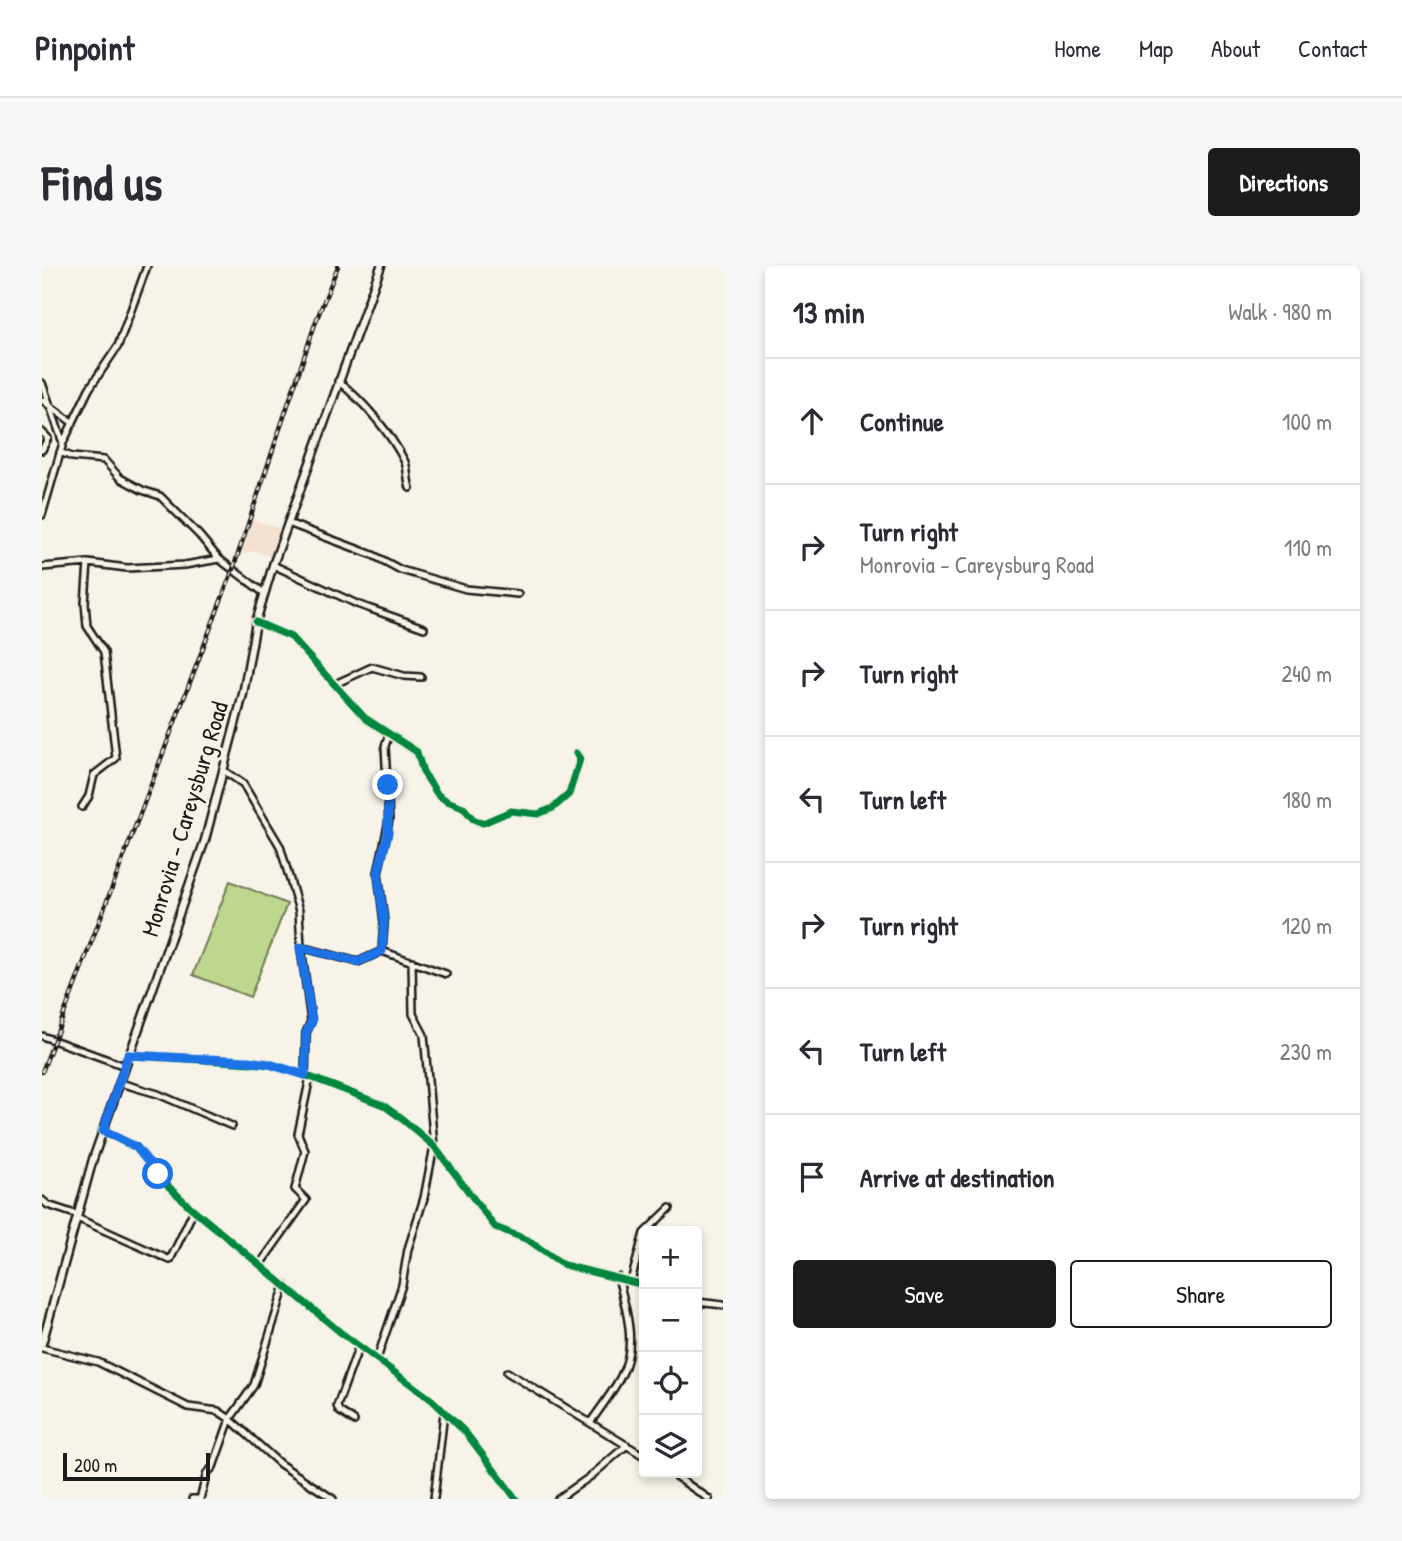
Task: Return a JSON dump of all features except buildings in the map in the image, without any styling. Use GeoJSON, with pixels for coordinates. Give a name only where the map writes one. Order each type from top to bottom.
{"type":"FeatureCollection","features":[{"type":"Feature","properties":{"kind":"main road","name":"Monrovia - Careysburg Road"},"geometry":{"type":"LineString","coordinates":[[42,1346],[93,1159],[205,840],[243,694],[264,593],[381,266]]}},
{"type":"Feature","properties":{"kind":"street"},"geometry":{"type":"LineString","coordinates":[[42,515],[63,443],[89,389],[118,346],[147,266]]}},
{"type":"Feature","properties":{"kind":"street"},"geometry":{"type":"LineString","coordinates":[[338,381],[351,391],[388,435],[406,463],[411,488]]}},
{"type":"Feature","properties":{"kind":"street"},"geometry":{"type":"LineString","coordinates":[[42,383],[63,443]]}},
{"type":"Feature","properties":{"kind":"street"},"geometry":{"type":"LineString","coordinates":[[42,400],[73,423]]}},
{"type":"Feature","properties":{"kind":"street"},"geometry":{"type":"LineString","coordinates":[[42,432],[48,438],[42,450]]}},
{"type":"Feature","properties":{"kind":"street"},"geometry":{"type":"LineString","coordinates":[[60,452],[72,457],[104,460],[120,478],[160,496],[219,559],[264,593]]}},
{"type":"Feature","properties":{"kind":"street"},"geometry":{"type":"LineString","coordinates":[[288,523],[373,555],[401,570],[466,589],[518,594]]}},
{"type":"Feature","properties":{"kind":"street"},"geometry":{"type":"LineString","coordinates":[[42,567],[88,563],[127,568],[185,565],[219,559]]}},
{"type":"Feature","properties":{"kind":"street"},"geometry":{"type":"LineString","coordinates":[[82,807],[89,796],[94,775],[116,758],[104,652],[87,626],[85,603],[88,563]]}},
{"type":"Feature","properties":{"kind":"street"},"geometry":{"type":"LineString","coordinates":[[273,565],[356,604],[424,628]]}},
{"type":"Feature","properties":{"kind":"street"},"geometry":{"type":"LineString","coordinates":[[256,622],[291,638],[366,718],[417,752],[423,772],[438,794],[447,802],[463,807],[473,819],[483,822],[511,811],[538,814],[553,808],[569,794],[580,759],[576,753]]}},
{"type":"Feature","properties":{"kind":"street"},"geometry":{"type":"LineString","coordinates":[[335,684],[372,667],[404,676],[421,677]]}},
{"type":"Feature","properties":{"kind":"street"},"geometry":{"type":"LineString","coordinates":[[382,951],[384,922],[378,873],[389,820],[385,746],[389,734]]}},
{"type":"Feature","properties":{"kind":"street"},"geometry":{"type":"LineString","coordinates":[[223,770],[243,784],[280,846],[299,911],[300,947],[312,1021],[306,1033],[308,1076],[298,1133],[305,1151],[295,1189],[306,1200],[261,1263]]}},
{"type":"Feature","properties":{"kind":"street"},"geometry":{"type":"LineString","coordinates":[[300,947],[358,962],[382,951],[446,974]]}},
{"type":"Feature","properties":{"kind":"street"},"geometry":{"type":"LineString","coordinates":[[377,1359],[402,1285],[408,1249],[425,1198],[434,1146],[425,1035],[412,1014],[412,961]]}},
{"type":"Feature","properties":{"kind":"street"},"geometry":{"type":"LineString","coordinates":[[42,1036],[125,1066]]}},
{"type":"Feature","properties":{"kind":"street"},"geometry":{"type":"LineString","coordinates":[[128,1055],[269,1064],[383,1105],[434,1146],[495,1227],[528,1240],[564,1265],[639,1283]]}},
{"type":"Feature","properties":{"kind":"street"},"geometry":{"type":"LineString","coordinates":[[120,1083],[158,1094],[232,1126]]}},
{"type":"Feature","properties":{"kind":"street"},"geometry":{"type":"LineString","coordinates":[[103,1131],[136,1147],[167,1185],[194,1210],[359,1346],[432,1400],[466,1433],[516,1499]]}},
{"type":"Feature","properties":{"kind":"street"},"geometry":{"type":"LineString","coordinates":[[42,1200],[170,1261],[194,1210]]}},
{"type":"Feature","properties":{"kind":"street"},"geometry":{"type":"LineString","coordinates":[[651,1226],[670,1208]]}},
{"type":"Feature","properties":{"kind":"street"},"geometry":{"type":"LineString","coordinates":[[631,1281],[639,1253]]}},
{"type":"Feature","properties":{"kind":"street"},"geometry":{"type":"LineString","coordinates":[[590,1423],[622,1375],[629,1350],[628,1318],[618,1277]]}},
{"type":"Feature","properties":{"kind":"street"},"geometry":{"type":"LineString","coordinates":[[196,1499],[207,1473],[213,1467],[230,1419],[254,1385],[285,1285]]}},
{"type":"Feature","properties":{"kind":"street"},"geometry":{"type":"LineString","coordinates":[[702,1303],[723,1305]]}},
{"type":"Feature","properties":{"kind":"street"},"geometry":{"type":"LineString","coordinates":[[42,1346],[98,1362],[188,1407],[218,1411],[280,1464],[333,1499]]}},
{"type":"Feature","properties":{"kind":"street"},"geometry":{"type":"LineString","coordinates":[[354,1421],[339,1411],[337,1406],[359,1346]]}},
{"type":"Feature","properties":{"kind":"street"},"geometry":{"type":"LineString","coordinates":[[507,1371],[639,1452]]}},
{"type":"Feature","properties":{"kind":"street"},"geometry":{"type":"LineString","coordinates":[[434,1499],[444,1413]]}},
{"type":"Feature","properties":{"kind":"street"},"geometry":{"type":"LineString","coordinates":[[558,1499],[591,1476],[627,1445]]}},
{"type":"Feature","properties":{"kind":"street"},"geometry":{"type":"LineString","coordinates":[[678,1478],[709,1499]]}},
{"type":"Feature","properties":{"kind":"shaded area"},"geometry":{"type":"Polygon","coordinates":[[[249,518],[282,529],[271,557],[255,551],[235,556],[249,518]]]}},
{"type":"Feature","properties":{"kind":"green space"},"geometry":{"type":"Polygon","coordinates":[[[230,881],[287,904],[250,997],[193,975],[230,881]]]}},
{"type":"Feature","properties":{"kind":"railway"},"geometry":{"type":"LineString","coordinates":[[42,1072],[233,569],[316,321],[338,266]]}},
{"type":"Feature","properties":{"kind":"cycle path"},"geometry":{"type":"LineString","coordinates":[[256,622],[291,637],[365,718],[417,752],[423,772],[438,795],[463,807],[473,819],[483,823],[511,811],[538,814],[553,808],[569,794],[580,759],[576,753]]}},
{"type":"Feature","properties":{"kind":"cycle path"},"geometry":{"type":"LineString","coordinates":[[128,1055],[269,1064],[383,1105],[434,1146],[495,1227],[528,1240],[564,1265],[639,1284]]}},
{"type":"Feature","properties":{"kind":"cycle path"},"geometry":{"type":"LineString","coordinates":[[103,1131],[136,1147],[167,1185],[188,1205],[340,1332],[432,1400],[466,1433],[516,1499]]}},
{"type":"Feature","properties":{"kind":"route"},"geometry":{"type":"LineString","coordinates":[[158,1174],[136,1147],[103,1131],[128,1055],[248,1061],[305,1075],[306,1033],[312,1021],[300,947],[358,962],[382,951],[384,922],[378,873],[388,833],[388,785]]}}]}
